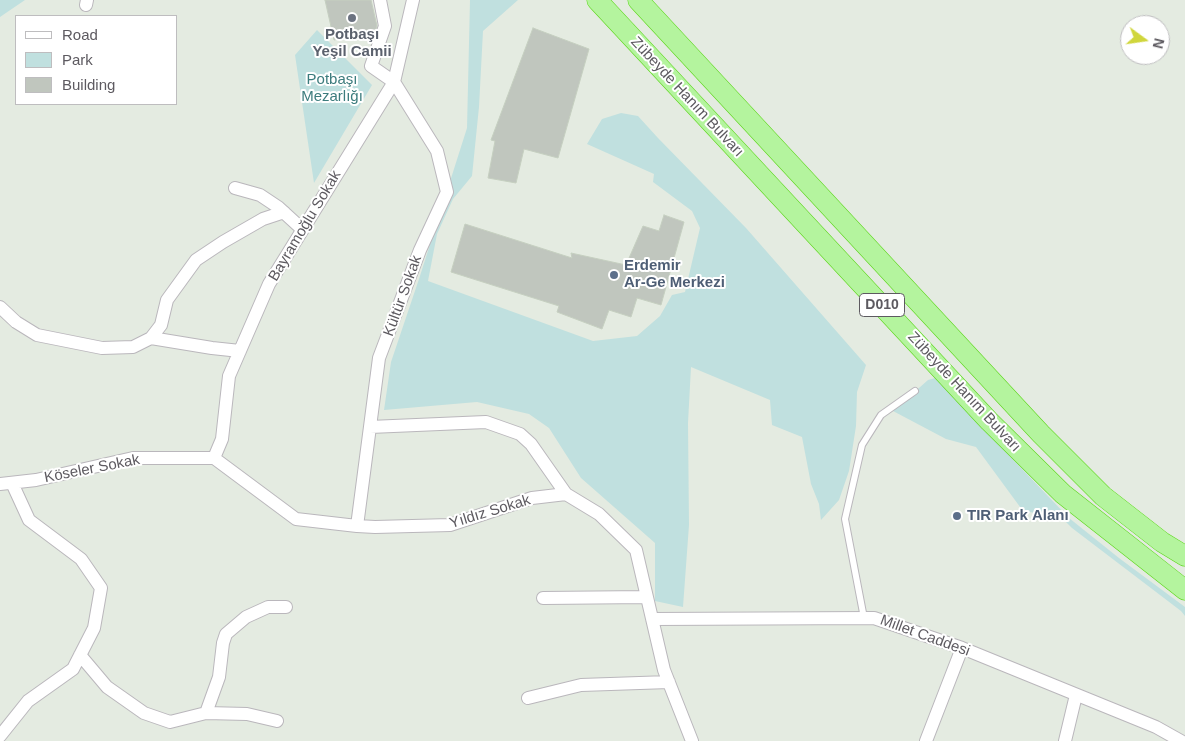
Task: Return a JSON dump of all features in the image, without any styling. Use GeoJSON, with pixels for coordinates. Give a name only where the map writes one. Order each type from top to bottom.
{"type":"FeatureCollection","features":[{"type":"Feature","properties":{"kind":"highway","name":"Zübeyde Hanım Bulvarı"},"geometry":{"type":"LineString","coordinates":[[597,0],[990,421],[1063,494],[1185,590]]}},
{"type":"Feature","properties":{"kind":"highway","name":"Zübeyde Hanım Bulvarı"},"geometry":{"type":"LineString","coordinates":[[638,0],[1041,434],[1104,496],[1162,542],[1185,556]]}},
{"type":"Feature","properties":{"kind":"street"},"geometry":{"type":"LineString","coordinates":[[380,0],[385,26],[371,66],[394,82]]}},
{"type":"Feature","properties":{"kind":"street","name":"Bayramoğlu Sokak"},"geometry":{"type":"LineString","coordinates":[[214,458],[222,439],[229,376],[269,284],[394,82],[413,0]]}},
{"type":"Feature","properties":{"kind":"street","name":"Kültür Sokak"},"geometry":{"type":"LineString","coordinates":[[357,526],[379,358],[420,250],[447,192],[437,151],[394,82]]}},
{"type":"Feature","properties":{"kind":"street"},"geometry":{"type":"LineString","coordinates":[[235,188],[260,195],[278,207],[302,229]]}},
{"type":"Feature","properties":{"kind":"street"},"geometry":{"type":"LineString","coordinates":[[0,307],[16,322],[38,335],[102,348],[133,348],[151,338],[162,325],[167,300],[196,260],[222,242],[263,219],[284,212]]}},
{"type":"Feature","properties":{"kind":"street"},"geometry":{"type":"LineString","coordinates":[[151,338],[240,351]]}},
{"type":"Feature","properties":{"kind":"street"},"geometry":{"type":"LineString","coordinates":[[370,427],[486,422],[520,434],[531,444],[566,494],[599,514],[636,550],[664,670],[692,741]]}},
{"type":"Feature","properties":{"kind":"street","name":"Köseler Sokak"},"geometry":{"type":"LineString","coordinates":[[6,483],[36,480],[133,458],[214,458]]}},
{"type":"Feature","properties":{"kind":"street","name":"Yıldız Sokak"},"geometry":{"type":"LineString","coordinates":[[214,458],[296,519],[375,528],[450,526],[532,498],[566,494]]}},
{"type":"Feature","properties":{"kind":"street"},"geometry":{"type":"LineString","coordinates":[[0,736],[28,701],[73,669],[94,628],[101,588],[81,559],[29,520],[6,483]]}},
{"type":"Feature","properties":{"kind":"street"},"geometry":{"type":"LineString","coordinates":[[543,598],[647,597]]}},
{"type":"Feature","properties":{"kind":"street"},"geometry":{"type":"LineString","coordinates":[[206,713],[219,677],[223,643],[226,634],[246,617],[268,607],[286,607]]}},
{"type":"Feature","properties":{"kind":"street","name":"Millet Caddesi"},"geometry":{"type":"LineString","coordinates":[[652,620],[874,618],[962,648],[1156,727],[1181,741]]}},
{"type":"Feature","properties":{"kind":"street"},"geometry":{"type":"LineString","coordinates":[[926,741],[962,648]]}},
{"type":"Feature","properties":{"kind":"street"},"geometry":{"type":"LineString","coordinates":[[80,655],[107,687],[144,713],[170,722],[206,713],[247,714],[277,721]]}},
{"type":"Feature","properties":{"kind":"street"},"geometry":{"type":"LineString","coordinates":[[528,698],[581,685],[668,682]]}},
{"type":"Feature","properties":{"kind":"street"},"geometry":{"type":"LineString","coordinates":[[1065,741],[1076,695]]}},
{"type":"Feature","properties":{"kind":"lane"},"geometry":{"type":"LineString","coordinates":[[864,618],[845,519],[862,445],[881,415],[915,392]]}},
{"type":"Feature","properties":{"kind":"green space"},"geometry":{"type":"Polygon","coordinates":[[[0,0],[25,0],[0,17],[0,0]]]}},
{"type":"Feature","properties":{"kind":"green space"},"geometry":{"type":"Polygon","coordinates":[[[470,0],[518,0],[483,31],[479,107],[472,176],[453,199],[437,234],[428,281],[593,341],[637,336],[660,316],[672,295],[685,292],[700,228],[692,211],[653,182],[654,174],[587,144],[602,119],[621,113],[638,116],[746,228],[866,365],[857,392],[856,426],[849,471],[839,500],[821,520],[819,504],[811,484],[802,437],[772,425],[770,400],[691,367],[688,423],[689,525],[683,607],[655,601],[655,543],[581,478],[549,428],[529,414],[477,402],[384,410],[391,362],[467,128],[470,0]]]}},
{"type":"Feature","properties":{"kind":"green space","name":"Potbaşı Mezarlığı"},"geometry":{"type":"Polygon","coordinates":[[[317,30],[372,85],[314,183],[295,55],[317,30]]]}},
{"type":"Feature","properties":{"kind":"green space"},"geometry":{"type":"Polygon","coordinates":[[[935,378],[1069,518],[1185,607],[1185,616],[1072,528],[1061,517],[1023,511],[976,447],[946,439],[893,411],[928,380],[935,378]]]}},
{"type":"Feature","properties":{"kind":"building","name":"Potbaşı Yeşil Camii"},"geometry":{"type":"Polygon","coordinates":[[[325,0],[371,0],[377,26],[375,31],[334,40],[325,0]]]}},
{"type":"Feature","properties":{"kind":"building"},"geometry":{"type":"Polygon","coordinates":[[[533,28],[589,49],[558,158],[524,149],[516,183],[488,178],[495,141],[491,140],[533,28]]]}},
{"type":"Feature","properties":{"kind":"building","name":"Erdemir Ar-Ge Merkezi"},"geometry":{"type":"Polygon","coordinates":[[[664,215],[684,222],[661,305],[637,298],[631,317],[609,310],[602,329],[557,312],[559,306],[451,272],[465,224],[572,258],[571,253],[626,265],[643,226],[659,231],[664,215]]]}},
{"type":"Feature","properties":{"kind":"place","name":"Potbaşı Yeşil Camii"},"geometry":{"type":"Point","coordinates":[352,18]}},
{"type":"Feature","properties":{"kind":"place","name":"Erdemir Ar-Ge Merkezi"},"geometry":{"type":"Point","coordinates":[614,275]}},
{"type":"Feature","properties":{"kind":"place","name":"TIR Park Alanı"},"geometry":{"type":"Point","coordinates":[957,516]}}]}
